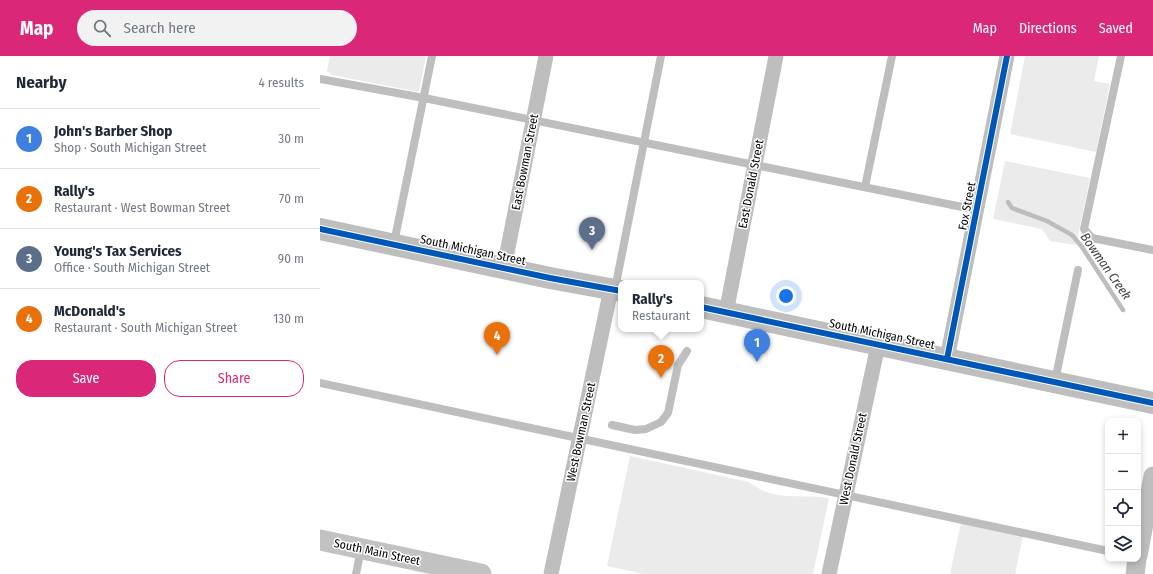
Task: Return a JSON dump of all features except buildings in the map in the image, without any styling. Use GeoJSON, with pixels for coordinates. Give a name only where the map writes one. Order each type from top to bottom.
{"type":"FeatureCollection","features":[{"type":"Feature","properties":{"kind":"main road","name":"South Michigan Street"},"geometry":{"type":"LineString","coordinates":[[320,229],[615,290]]}},
{"type":"Feature","properties":{"kind":"main road","name":"South Michigan Street"},"geometry":{"type":"LineString","coordinates":[[704,309],[1153,403]]}},
{"type":"Feature","properties":{"kind":"main road","name":"South Main Street"},"geometry":{"type":"LineString","coordinates":[[320,540],[481,574]]}},
{"type":"Feature","properties":{"kind":"street","name":"East Bowman Street"},"geometry":{"type":"LineString","coordinates":[[504,268],[546,56]]}},
{"type":"Feature","properties":{"kind":"street","name":"East Donald Street"},"geometry":{"type":"LineString","coordinates":[[726,313],[776,56]]}},
{"type":"Feature","properties":{"kind":"street","name":"Fox Street"},"geometry":{"type":"LineString","coordinates":[[947,359],[1006,56]]}},
{"type":"Feature","properties":{"kind":"street","name":"West Bowman Street"},"geometry":{"type":"LineString","coordinates":[[551,574],[580,438],[615,290]]}},
{"type":"Feature","properties":{"kind":"street","name":"West Donald Street"},"geometry":{"type":"LineString","coordinates":[[829,574],[878,344]]}},
{"type":"Feature","properties":{"kind":"street"},"geometry":{"type":"LineString","coordinates":[[1141,540],[1153,476]]}},
{"type":"Feature","properties":{"kind":"street"},"geometry":{"type":"LineString","coordinates":[[1135,574],[1137,562]]}},
{"type":"Feature","properties":{"kind":"lane"},"geometry":{"type":"LineString","coordinates":[[394,244],[432,56]]}},
{"type":"Feature","properties":{"kind":"lane"},"geometry":{"type":"LineString","coordinates":[[615,290],[661,56]]}},
{"type":"Feature","properties":{"kind":"lane"},"geometry":{"type":"LineString","coordinates":[[865,186],[892,56]]}},
{"type":"Feature","properties":{"kind":"lane"},"geometry":{"type":"LineString","coordinates":[[1121,56],[1084,229],[1092,238],[1153,250]]}},
{"type":"Feature","properties":{"kind":"lane"},"geometry":{"type":"LineString","coordinates":[[320,79],[424,98],[754,166],[865,186],[977,210]]}},
{"type":"Feature","properties":{"kind":"lane"},"geometry":{"type":"LineString","coordinates":[[1055,382],[1078,270]]}},
{"type":"Feature","properties":{"kind":"lane"},"geometry":{"type":"LineString","coordinates":[[612,425],[634,430],[646,429],[661,422],[668,413],[678,365],[687,352]]}},
{"type":"Feature","properties":{"kind":"lane"},"geometry":{"type":"LineString","coordinates":[[320,383],[1105,550]]}},
{"type":"Feature","properties":{"kind":"lane"},"geometry":{"type":"LineString","coordinates":[[356,574],[361,548]]}},
{"type":"Feature","properties":{"kind":"shaded area"},"geometry":{"type":"Polygon","coordinates":[[[330,56],[426,56],[419,92],[332,75],[327,71],[330,56]]]}},
{"type":"Feature","properties":{"kind":"shaded area"},"geometry":{"type":"Polygon","coordinates":[[[1025,56],[1099,56],[1094,81],[1110,84],[1096,152],[1010,134],[1025,56]]]}},
{"type":"Feature","properties":{"kind":"shaded area"},"geometry":{"type":"Polygon","coordinates":[[[1005,161],[1090,178],[1076,245],[1050,241],[1042,229],[993,219],[1005,161]]]}},
{"type":"Feature","properties":{"kind":"shaded area"},"geometry":{"type":"Polygon","coordinates":[[[630,456],[749,482],[768,493],[788,496],[829,498],[813,574],[644,574],[607,566],[630,456]]]}},
{"type":"Feature","properties":{"kind":"shaded area"},"geometry":{"type":"Polygon","coordinates":[[[961,523],[1023,536],[1015,574],[950,574],[961,523]]]}},
{"type":"Feature","properties":{"kind":"waterway","name":"Bowman Creek"},"geometry":{"type":"LineString","coordinates":[[1008,202],[1012,208],[1047,221],[1072,235],[1082,247],[1123,310]]}},
{"type":"Feature","properties":{"kind":"cycle path"},"geometry":{"type":"LineString","coordinates":[[947,359],[1007,56]]}},
{"type":"Feature","properties":{"kind":"cycle path"},"geometry":{"type":"LineString","coordinates":[[320,229],[550,278],[618,290]]}},
{"type":"Feature","properties":{"kind":"cycle path"},"geometry":{"type":"LineString","coordinates":[[704,308],[1153,403]]}},
{"type":"Feature","properties":{"kind":"place","name":"Young's Tax Services"},"geometry":{"type":"Point","coordinates":[592,250]}},
{"type":"Feature","properties":{"kind":"place","name":"McDonald's"},"geometry":{"type":"Point","coordinates":[497,355]}},
{"type":"Feature","properties":{"kind":"place","name":"John's Barber Shop"},"geometry":{"type":"Point","coordinates":[757,362]}},
{"type":"Feature","properties":{"kind":"place","name":"Rally's"},"geometry":{"type":"Point","coordinates":[661,378]}}]}
